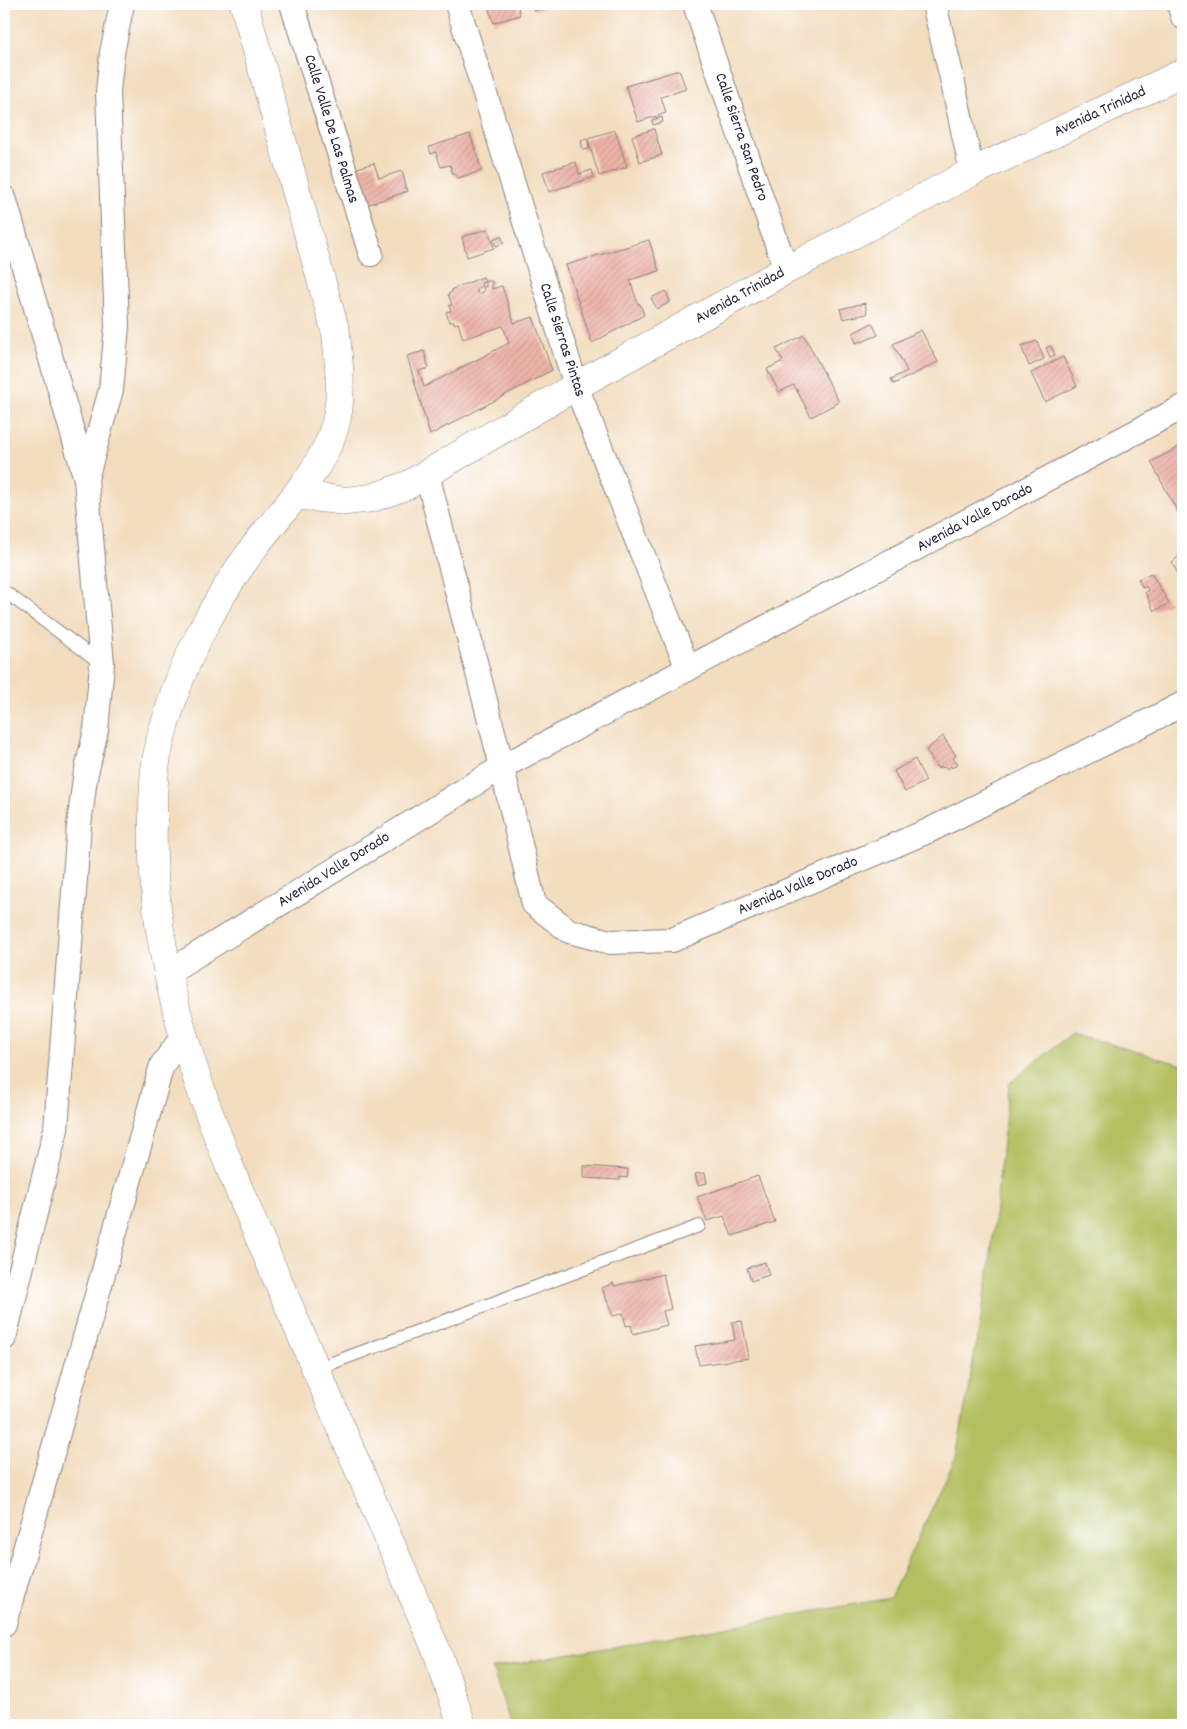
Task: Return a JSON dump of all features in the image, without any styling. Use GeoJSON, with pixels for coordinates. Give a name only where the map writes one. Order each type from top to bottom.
{"type":"FeatureCollection","features":[{"type":"Feature","properties":{"kind":"main road"},"geometry":{"type":"LineString","coordinates":[[244,4],[336,333],[340,370],[340,401],[333,432],[317,464],[296,495],[252,551],[207,622],[181,673],[167,716],[155,770],[152,852],[156,907],[167,973],[182,1036],[230,1170],[438,1654],[462,1725]]}},
{"type":"Feature","properties":{"kind":"main road","name":"Avenida Trinidad"},"geometry":{"type":"LineString","coordinates":[[296,495],[346,501],[372,498],[408,484],[576,386],[786,270],[972,172],[1183,73]]}},
{"type":"Feature","properties":{"kind":"street"},"geometry":{"type":"LineString","coordinates":[[86,479],[111,390],[117,326],[108,92],[112,54],[122,4]]}},
{"type":"Feature","properties":{"kind":"street","name":"Calle Valle De Las Palmas"},"geometry":{"type":"LineString","coordinates":[[292,4],[371,254]]}},
{"type":"Feature","properties":{"kind":"street","name":"Calle Sierras Pintas"},"geometry":{"type":"LineString","coordinates":[[457,4],[576,386],[688,670]]}},
{"type":"Feature","properties":{"kind":"street","name":"Calle Sierra San Pedro"},"geometry":{"type":"LineString","coordinates":[[695,4],[786,270]]}},
{"type":"Feature","properties":{"kind":"street"},"geometry":{"type":"LineString","coordinates":[[934,4],[972,172]]}},
{"type":"Feature","properties":{"kind":"street"},"geometry":{"type":"LineString","coordinates":[[1180,4],[1183,17]]}},
{"type":"Feature","properties":{"kind":"street"},"geometry":{"type":"LineString","coordinates":[[4,198],[86,479],[102,664],[96,730],[85,778],[79,825],[56,1129],[4,1338]]}},
{"type":"Feature","properties":{"kind":"street","name":"Avenida Valle Dorado"},"geometry":{"type":"LineString","coordinates":[[167,973],[502,767],[1183,407]]}},
{"type":"Feature","properties":{"kind":"street"},"geometry":{"type":"LineString","coordinates":[[427,474],[502,767]]}},
{"type":"Feature","properties":{"kind":"street","name":"Avenida Valle Dorado"},"geometry":{"type":"LineString","coordinates":[[502,767],[534,904],[569,931],[610,942],[672,940],[928,831],[1183,704]]}},
{"type":"Feature","properties":{"kind":"street"},"geometry":{"type":"LineString","coordinates":[[4,1624],[162,1065],[182,1036]]}},
{"type":"Feature","properties":{"kind":"lane"},"geometry":{"type":"LineString","coordinates":[[4,591],[102,664]]}},
{"type":"Feature","properties":{"kind":"lane"},"geometry":{"type":"LineString","coordinates":[[316,1369],[700,1226]]}},
{"type":"Feature","properties":{"kind":"green space"},"geometry":{"type":"Polygon","coordinates":[[[1072,1033],[1183,1065],[1183,1725],[511,1725],[492,1668],[890,1598],[956,1457],[989,1273],[1009,1084],[1072,1033]]]}},
{"type":"Feature","properties":{"kind":"building"},"geometry":{"type":"Polygon","coordinates":[[[487,4],[517,4],[520,15],[494,23],[487,4]]]}},
{"type":"Feature","properties":{"kind":"building"},"geometry":{"type":"Polygon","coordinates":[[[531,4],[557,4],[534,11],[531,4]]]}},
{"type":"Feature","properties":{"kind":"building"},"geometry":{"type":"Polygon","coordinates":[[[679,70],[686,89],[661,97],[666,113],[638,122],[626,86],[679,70]]]}},
{"type":"Feature","properties":{"kind":"building"},"geometry":{"type":"Polygon","coordinates":[[[662,117],[663,122],[653,125],[652,120],[662,117]]]}},
{"type":"Feature","properties":{"kind":"building"},"geometry":{"type":"Polygon","coordinates":[[[654,129],[662,155],[640,162],[632,136],[654,129]]]}},
{"type":"Feature","properties":{"kind":"building"},"geometry":{"type":"Polygon","coordinates":[[[615,130],[627,167],[599,176],[588,140],[589,149],[583,150],[581,140],[615,130]]]}},
{"type":"Feature","properties":{"kind":"building"},"geometry":{"type":"Polygon","coordinates":[[[470,134],[482,171],[457,178],[455,174],[453,175],[450,165],[441,167],[436,152],[431,154],[429,147],[470,134]]]}},
{"type":"Feature","properties":{"kind":"building"},"geometry":{"type":"Polygon","coordinates":[[[576,162],[579,174],[592,170],[594,177],[549,192],[543,172],[576,162]]]}},
{"type":"Feature","properties":{"kind":"building"},"geometry":{"type":"Polygon","coordinates":[[[374,163],[379,178],[402,171],[406,186],[404,188],[407,188],[408,191],[364,206],[354,169],[374,163]]]}},
{"type":"Feature","properties":{"kind":"building"},"geometry":{"type":"Polygon","coordinates":[[[488,229],[494,248],[467,257],[462,237],[488,229]]]}},
{"type":"Feature","properties":{"kind":"building"},"geometry":{"type":"Polygon","coordinates":[[[501,236],[504,243],[496,246],[493,239],[501,236]]]}},
{"type":"Feature","properties":{"kind":"building"},"geometry":{"type":"Polygon","coordinates":[[[649,240],[659,271],[630,280],[644,315],[592,343],[566,265],[649,240]]]}},
{"type":"Feature","properties":{"kind":"building"},"geometry":{"type":"Polygon","coordinates":[[[483,277],[485,282],[481,283],[482,286],[476,289],[478,294],[484,292],[483,287],[486,287],[486,281],[492,281],[492,289],[502,286],[514,323],[533,317],[552,370],[430,435],[407,356],[424,351],[429,368],[419,371],[424,387],[509,343],[503,326],[463,339],[458,323],[449,322],[446,312],[451,311],[449,305],[452,305],[448,294],[452,292],[452,289],[483,277]]]}},
{"type":"Feature","properties":{"kind":"building"},"geometry":{"type":"Polygon","coordinates":[[[666,291],[670,302],[657,309],[651,298],[666,291]]]}},
{"type":"Feature","properties":{"kind":"building"},"geometry":{"type":"Polygon","coordinates":[[[865,303],[867,314],[843,319],[840,309],[865,303]]]}},
{"type":"Feature","properties":{"kind":"building"},"geometry":{"type":"Polygon","coordinates":[[[872,323],[878,335],[856,343],[853,333],[872,323]]]}},
{"type":"Feature","properties":{"kind":"building"},"geometry":{"type":"Polygon","coordinates":[[[921,330],[938,362],[894,384],[891,379],[907,371],[893,344],[921,330]]]}},
{"type":"Feature","properties":{"kind":"building"},"geometry":{"type":"Polygon","coordinates":[[[804,335],[839,402],[811,417],[794,385],[779,392],[767,369],[783,361],[776,349],[804,335]]]}},
{"type":"Feature","properties":{"kind":"building"},"geometry":{"type":"Polygon","coordinates":[[[1037,341],[1044,359],[1029,366],[1021,346],[1037,341]]]}},
{"type":"Feature","properties":{"kind":"building"},"geometry":{"type":"Polygon","coordinates":[[[1051,346],[1055,355],[1050,357],[1046,348],[1051,346]]]}},
{"type":"Feature","properties":{"kind":"building"},"geometry":{"type":"Polygon","coordinates":[[[1063,357],[1077,386],[1045,402],[1031,373],[1063,357]]]}},
{"type":"Feature","properties":{"kind":"building"},"geometry":{"type":"Polygon","coordinates":[[[1183,445],[1183,522],[1151,462],[1183,445]]]}},
{"type":"Feature","properties":{"kind":"building"},"geometry":{"type":"Polygon","coordinates":[[[1183,553],[1183,579],[1181,580],[1172,562],[1183,553]]]}},
{"type":"Feature","properties":{"kind":"building"},"geometry":{"type":"Polygon","coordinates":[[[1151,573],[1169,603],[1154,611],[1145,592],[1148,591],[1146,586],[1143,588],[1138,579],[1151,573]]]}},
{"type":"Feature","properties":{"kind":"building"},"geometry":{"type":"Polygon","coordinates":[[[943,736],[956,756],[953,758],[958,764],[952,768],[951,766],[947,769],[945,766],[943,768],[941,766],[938,769],[926,750],[943,736]]]}},
{"type":"Feature","properties":{"kind":"building"},"geometry":{"type":"Polygon","coordinates":[[[915,759],[926,781],[905,792],[894,771],[915,759]]]}},
{"type":"Feature","properties":{"kind":"building"},"geometry":{"type":"Polygon","coordinates":[[[584,1166],[628,1169],[627,1178],[620,1177],[620,1180],[584,1178],[584,1166]]]}},
{"type":"Feature","properties":{"kind":"building"},"geometry":{"type":"Polygon","coordinates":[[[705,1173],[707,1183],[698,1185],[695,1174],[705,1173]]]}},
{"type":"Feature","properties":{"kind":"building"},"geometry":{"type":"Polygon","coordinates":[[[758,1176],[775,1222],[732,1236],[724,1216],[707,1221],[697,1197],[758,1176]]]}},
{"type":"Feature","properties":{"kind":"building"},"geometry":{"type":"Polygon","coordinates":[[[765,1262],[769,1275],[751,1281],[747,1268],[765,1262]]]}},
{"type":"Feature","properties":{"kind":"building"},"geometry":{"type":"Polygon","coordinates":[[[663,1274],[671,1309],[663,1311],[667,1325],[633,1334],[631,1325],[626,1326],[623,1313],[613,1316],[602,1288],[614,1283],[614,1286],[663,1274]]]}},
{"type":"Feature","properties":{"kind":"building"},"geometry":{"type":"Polygon","coordinates":[[[742,1321],[749,1358],[699,1365],[695,1346],[735,1340],[732,1322],[742,1321]]]}}]}
